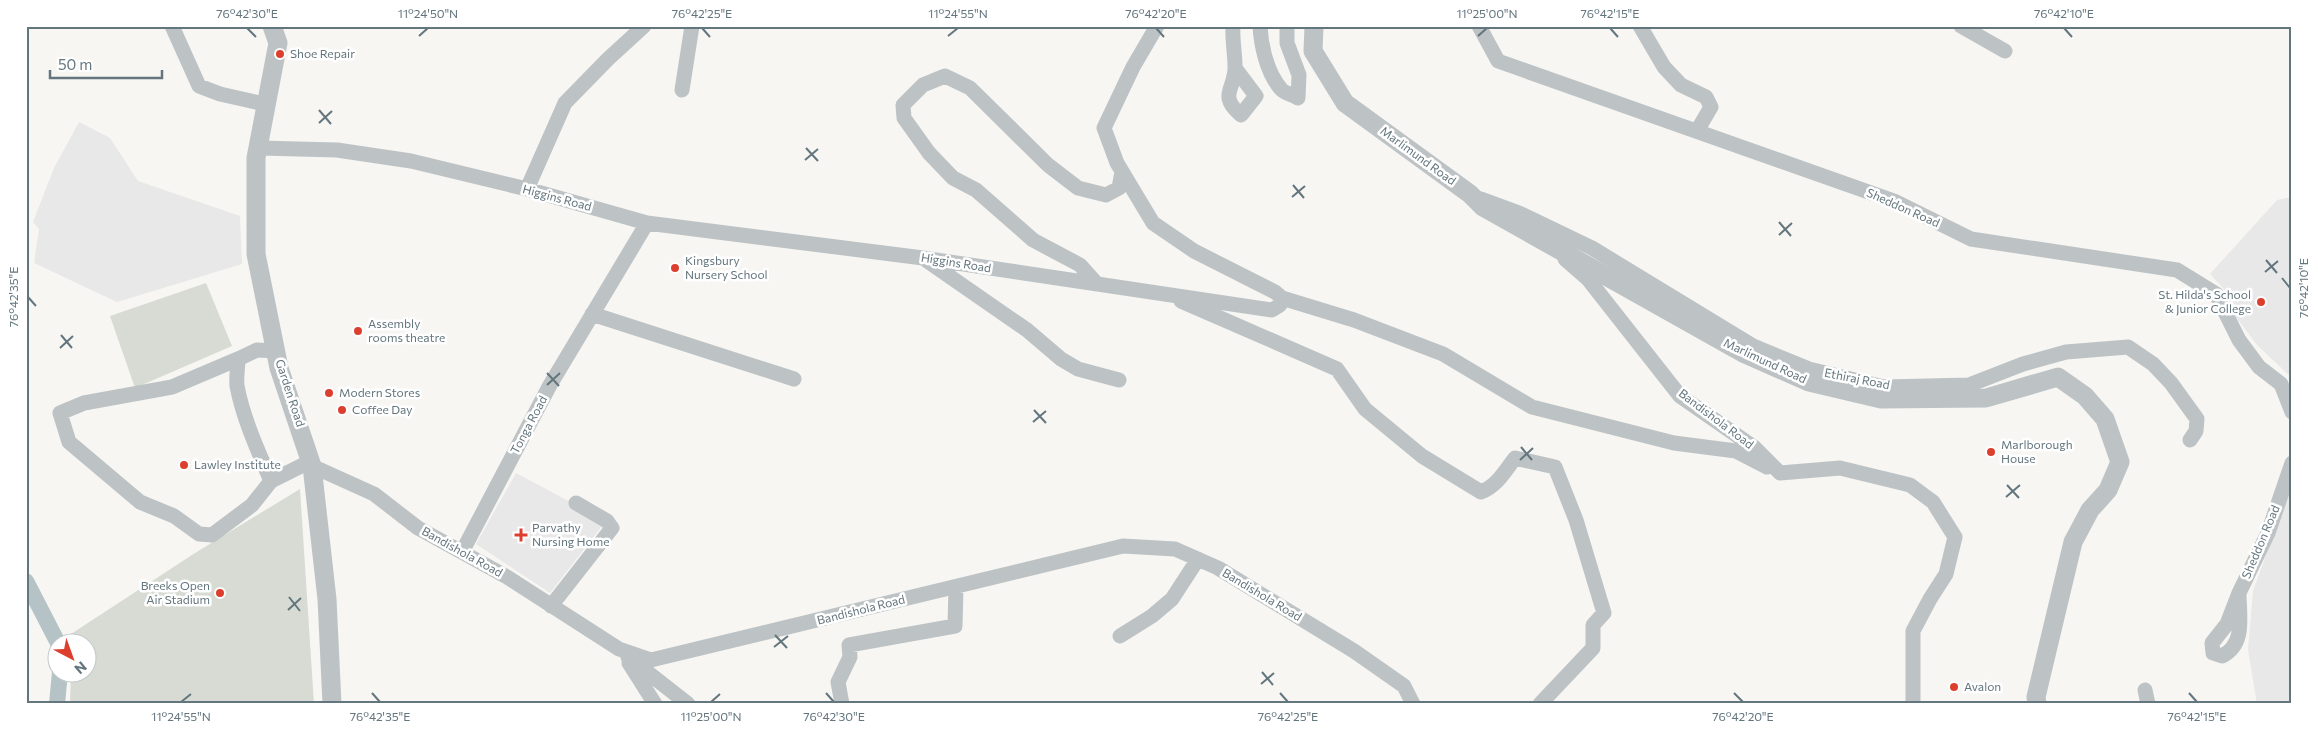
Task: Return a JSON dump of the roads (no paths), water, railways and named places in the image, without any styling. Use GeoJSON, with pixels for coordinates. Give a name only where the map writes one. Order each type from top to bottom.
{"type":"FeatureCollection","features":[{"type":"Feature","properties":{"kind":"street"},"geometry":{"type":"LineString","coordinates":[[172,26],[199,86],[220,94],[264,104]]}},
{"type":"Feature","properties":{"kind":"street","name":"Garden Road"},"geometry":{"type":"LineString","coordinates":[[288,26],[275,34],[256,158],[256,254],[279,368],[311,464],[327,599],[332,704]]}},
{"type":"Feature","properties":{"kind":"street"},"geometry":{"type":"LineString","coordinates":[[527,189],[565,103],[644,26]]}},
{"type":"Feature","properties":{"kind":"street"},"geometry":{"type":"LineString","coordinates":[[682,90],[692,26]]}},
{"type":"Feature","properties":{"kind":"street"},"geometry":{"type":"LineString","coordinates":[[1157,26],[1133,67],[1104,128],[1122,172],[1153,223],[1194,251],[1282,298],[1354,320],[1443,354],[1532,408],[1674,443],[1736,451],[1780,473],[1840,468],[1910,485],[1933,502],[1955,537],[1946,574],[1913,631],[1914,704]]}},
{"type":"Feature","properties":{"kind":"street"},"geometry":{"type":"LineString","coordinates":[[1233,26],[1235,68]]}},
{"type":"Feature","properties":{"kind":"street"},"geometry":{"type":"LineString","coordinates":[[1260,26],[1261,44],[1272,74],[1281,90],[1298,98],[1299,75],[1287,43],[1287,26]]}},
{"type":"Feature","properties":{"kind":"street","name":"Marlimund Road"},"geometry":{"type":"LineString","coordinates":[[1314,26],[1313,51],[1344,103],[1470,194],[1483,207],[1542,238],[1744,353],[1809,382],[1881,399],[1986,398],[2058,378],[2085,396],[2105,419],[2120,462],[2108,490],[2090,510],[2073,542],[2036,697],[2037,704]]}},
{"type":"Feature","properties":{"kind":"street","name":"Sheddon Road"},"geometry":{"type":"LineString","coordinates":[[1479,26],[1498,61],[1894,201],[1971,239],[2177,270],[2216,294],[2239,340],[2260,367],[2281,384],[2292,412]]}},
{"type":"Feature","properties":{"kind":"street"},"geometry":{"type":"LineString","coordinates":[[1640,26],[1664,67],[1681,85],[1706,97],[1711,107],[1697,131]]}},
{"type":"Feature","properties":{"kind":"street"},"geometry":{"type":"LineString","coordinates":[[1961,26],[2005,51]]}},
{"type":"Feature","properties":{"kind":"street"},"geometry":{"type":"LineString","coordinates":[[1097,284],[1080,265],[1033,240],[976,190],[953,178],[929,153],[904,118],[903,105],[923,85],[945,76],[970,88],[1048,165],[1078,188],[1106,195],[1119,188],[1122,172]]}},
{"type":"Feature","properties":{"kind":"street","name":"Higgins Road"},"geometry":{"type":"LineString","coordinates":[[259,148],[337,150],[411,161],[527,189],[646,223],[923,258],[1272,310],[1280,305],[1282,298]]}},
{"type":"Feature","properties":{"kind":"street","name":"Ethiraj Road"},"geometry":{"type":"LineString","coordinates":[[1470,194],[1519,213],[1592,248],[1753,346],[1809,369],[1875,385],[1884,387],[1969,385],[2023,364],[2066,352],[2128,347],[2153,364],[2171,383],[2197,420],[2196,431],[2190,440]]}},
{"type":"Feature","properties":{"kind":"street","name":"Tonga Road"},"geometry":{"type":"LineString","coordinates":[[462,552],[550,385],[646,223]]}},
{"type":"Feature","properties":{"kind":"street","name":"Bandishola Road"},"geometry":{"type":"LineString","coordinates":[[1542,238],[1588,279],[1680,396],[1755,448],[1780,473]]}},
{"type":"Feature","properties":{"kind":"street"},"geometry":{"type":"LineString","coordinates":[[923,258],[1026,330],[1061,359],[1078,368],[1119,380]]}},
{"type":"Feature","properties":{"kind":"street"},"geometry":{"type":"LineString","coordinates":[[1166,294],[1230,325],[1337,369],[1365,409],[1422,456],[1481,492],[1490,489],[1498,481],[1515,458],[1555,467],[1576,520],[1604,613],[1592,625],[1593,648],[1540,704]]}},
{"type":"Feature","properties":{"kind":"street"},"geometry":{"type":"LineString","coordinates":[[592,314],[794,379]]}},
{"type":"Feature","properties":{"kind":"street"},"geometry":{"type":"LineString","coordinates":[[277,351],[256,350],[172,388],[84,403],[60,413],[68,442],[140,502],[174,516],[199,534],[212,535],[252,506],[271,481],[311,464]]}},
{"type":"Feature","properties":{"kind":"street"},"geometry":{"type":"LineString","coordinates":[[238,359],[237,384],[257,450],[271,481]]}},
{"type":"Feature","properties":{"kind":"street","name":"Sheddon Road"},"geometry":{"type":"LineString","coordinates":[[2239,593],[2268,533],[2292,463]]}},
{"type":"Feature","properties":{"kind":"street","name":"Bandishola Road"},"geometry":{"type":"LineString","coordinates":[[311,464],[374,494],[418,528],[462,552],[619,649],[651,660],[1123,546],[1175,549],[1218,568],[1354,651],[1404,686],[1412,704]]}},
{"type":"Feature","properties":{"kind":"street"},"geometry":{"type":"LineString","coordinates":[[551,606],[612,528],[607,521],[576,503]]}},
{"type":"Feature","properties":{"kind":"street"},"geometry":{"type":"LineString","coordinates":[[1120,636],[1152,616],[1172,599],[1198,559]]}},
{"type":"Feature","properties":{"kind":"street"},"geometry":{"type":"LineString","coordinates":[[842,704],[838,682],[850,657],[849,645],[955,626],[956,587]]}},
{"type":"Feature","properties":{"kind":"street"},"geometry":{"type":"LineString","coordinates":[[619,649],[655,704]]}},
{"type":"Feature","properties":{"kind":"street"},"geometry":{"type":"LineString","coordinates":[[619,649],[688,704]]}},
{"type":"Feature","properties":{"kind":"waterway"},"geometry":{"type":"LineString","coordinates":[[26,581],[52,632]]}},
{"type":"Feature","properties":{"kind":"waterway"},"geometry":{"type":"LineString","coordinates":[[57,704],[59,682]]}},
{"type":"Feature","properties":{"kind":"place","name":"Shoe Repair"},"geometry":{"type":"Point","coordinates":[280,54]}},
{"type":"Feature","properties":{"kind":"place","name":"Kingsbury Nursery School"},"geometry":{"type":"Point","coordinates":[675,268]}},
{"type":"Feature","properties":{"kind":"place","name":"St. Hilda's School & Junior College"},"geometry":{"type":"Point","coordinates":[2261,302]}},
{"type":"Feature","properties":{"kind":"place","name":"Assembly rooms theatre"},"geometry":{"type":"Point","coordinates":[358,331]}},
{"type":"Feature","properties":{"kind":"place","name":"Modern Stores"},"geometry":{"type":"Point","coordinates":[329,393]}},
{"type":"Feature","properties":{"kind":"place","name":"Coffee Day"},"geometry":{"type":"Point","coordinates":[342,410]}},
{"type":"Feature","properties":{"kind":"place","name":"Marlborough House"},"geometry":{"type":"Point","coordinates":[1991,452]}},
{"type":"Feature","properties":{"kind":"place","name":"Lawley Institute"},"geometry":{"type":"Point","coordinates":[184,465]}},
{"type":"Feature","properties":{"kind":"place","name":"Parvathy Nursing Home"},"geometry":{"type":"Point","coordinates":[521,535]}},
{"type":"Feature","properties":{"kind":"place","name":"Breeks Open Air Stadium"},"geometry":{"type":"Point","coordinates":[220,593]}},
{"type":"Feature","properties":{"kind":"place","name":"Avalon"},"geometry":{"type":"Point","coordinates":[1954,687]}}]}
